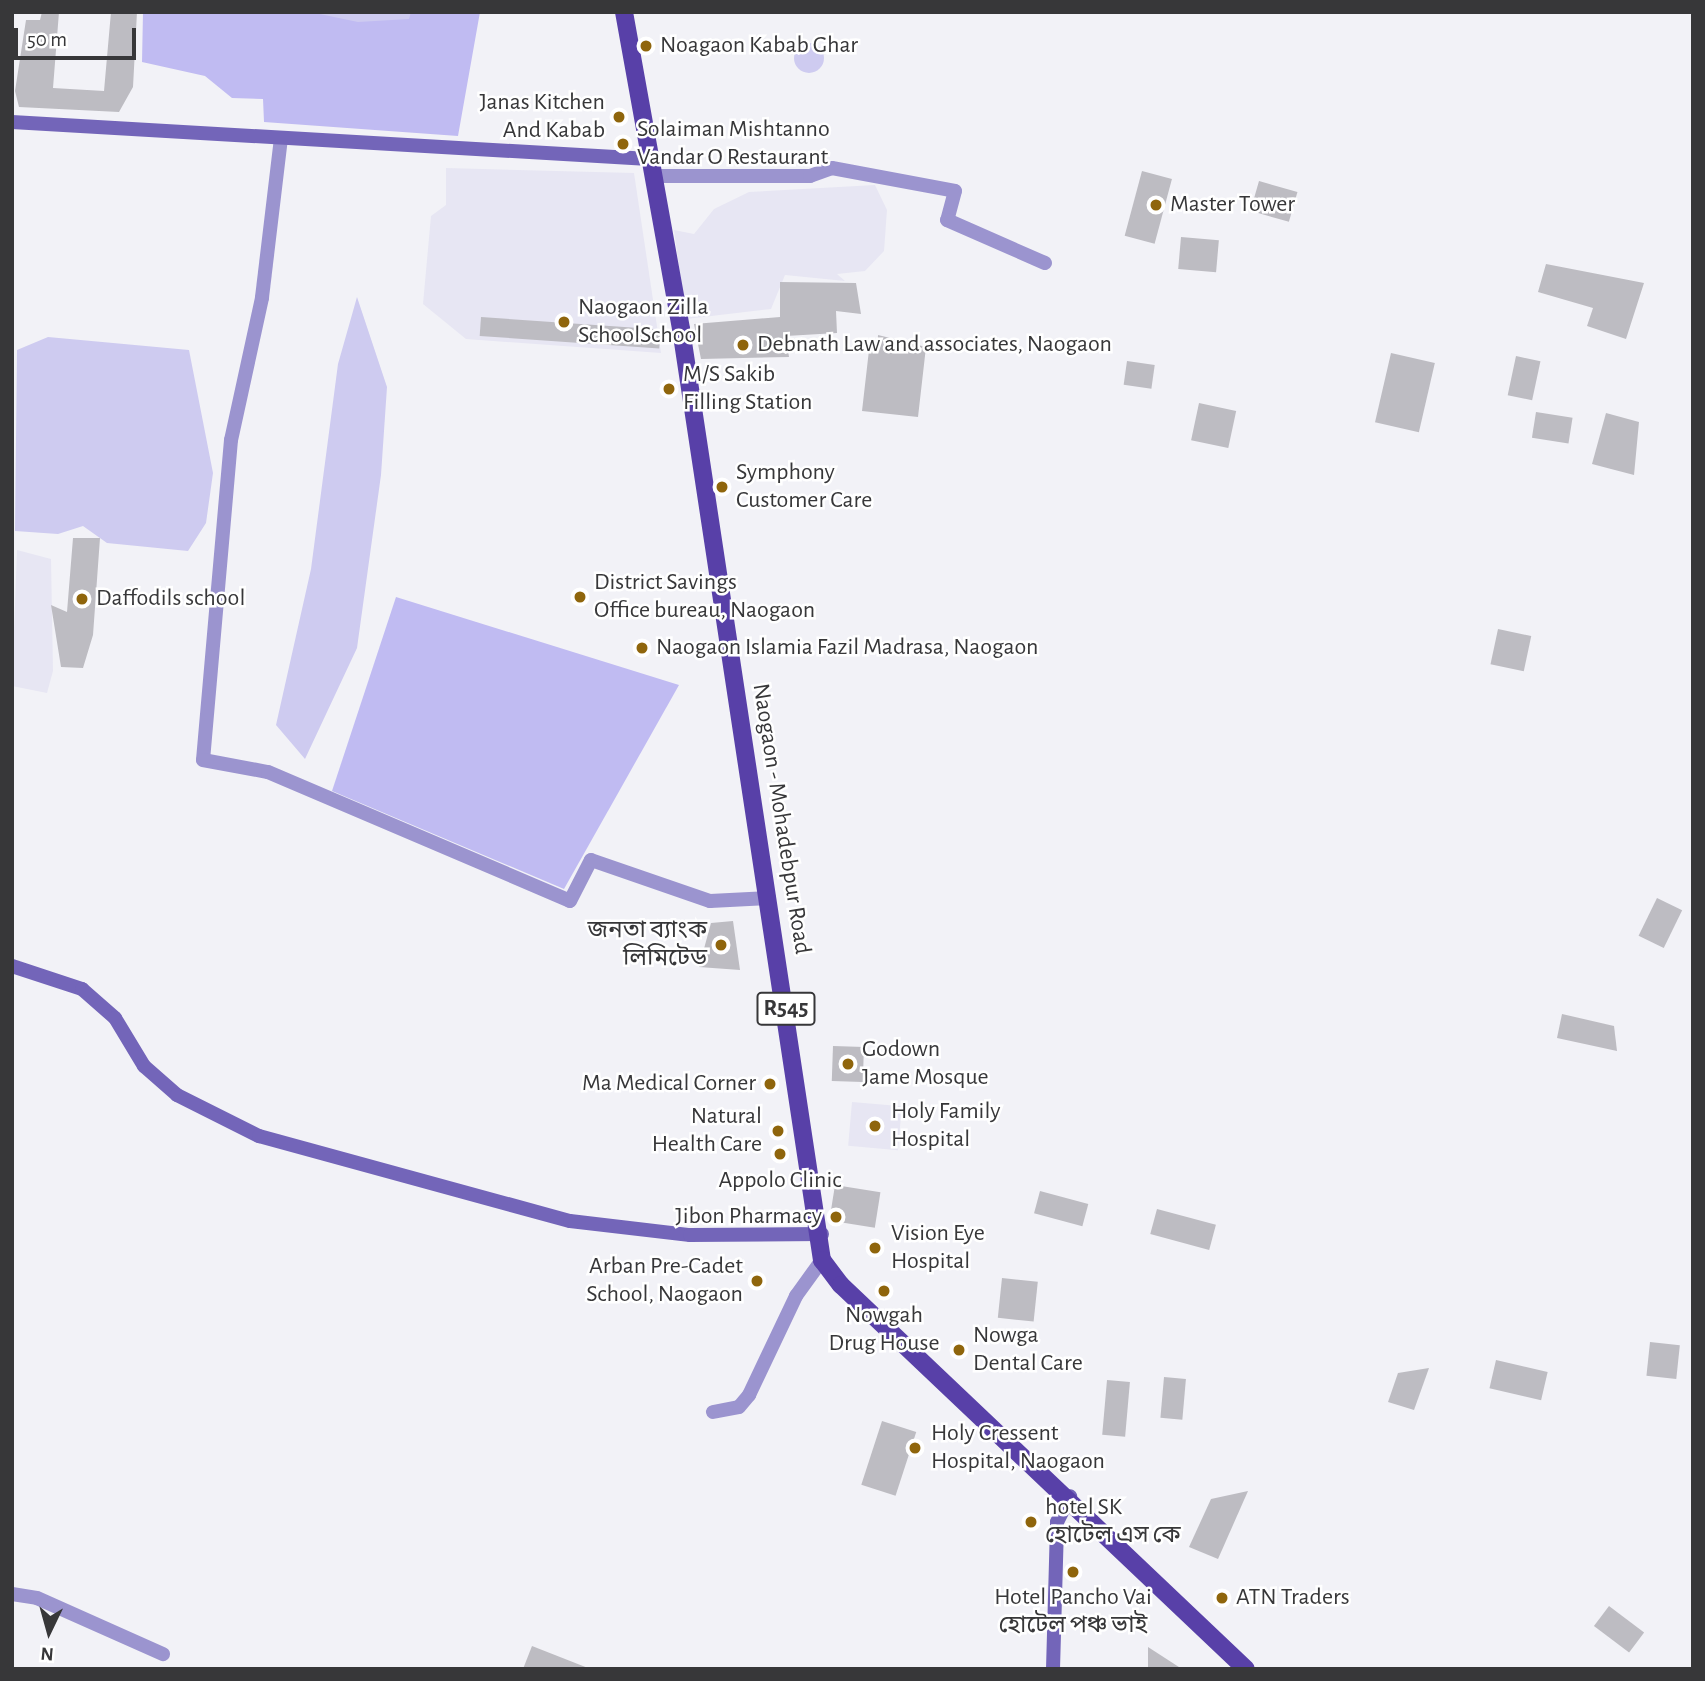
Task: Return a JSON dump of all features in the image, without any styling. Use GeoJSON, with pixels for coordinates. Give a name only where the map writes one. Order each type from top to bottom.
{"type":"FeatureCollection","features":[{"type":"Feature","properties":{"kind":"main road","name":"R545"},"geometry":{"type":"LineString","coordinates":[[624,12],[651,167]]}},
{"type":"Feature","properties":{"kind":"main road","name":"Naogaon - Mohadebpur Road"},"geometry":{"type":"LineString","coordinates":[[651,167],[822,1234],[822,1260]]}},
{"type":"Feature","properties":{"kind":"main road"},"geometry":{"type":"LineString","coordinates":[[822,1260],[841,1285],[1070,1496],[1246,1669]]}},
{"type":"Feature","properties":{"kind":"street"},"geometry":{"type":"LineString","coordinates":[[12,122],[281,138],[798,176],[843,169],[955,191],[947,220],[1045,263]]}},
{"type":"Feature","properties":{"kind":"street"},"geometry":{"type":"LineString","coordinates":[[281,138],[262,298],[231,440],[203,760],[268,772],[570,901],[591,860],[710,901],[769,898]]}},
{"type":"Feature","properties":{"kind":"street"},"geometry":{"type":"LineString","coordinates":[[12,967],[82,989],[115,1018],[144,1066],[177,1095],[259,1136],[570,1221],[690,1235],[822,1234]]}},
{"type":"Feature","properties":{"kind":"street"},"geometry":{"type":"LineString","coordinates":[[713,1412],[740,1407],[749,1395],[796,1296],[822,1260]]}},
{"type":"Feature","properties":{"kind":"street"},"geometry":{"type":"LineString","coordinates":[[1053,1669],[1057,1522],[1070,1496]]}},
{"type":"Feature","properties":{"kind":"street"},"geometry":{"type":"LineString","coordinates":[[12,1594],[37,1598],[163,1654]]}},
{"type":"Feature","properties":{"kind":"shaded area"},"geometry":{"type":"Polygon","coordinates":[[[143,12],[480,12],[458,136],[264,122],[263,99],[232,98],[205,76],[142,62],[143,12]]]}},
{"type":"Feature","properties":{"kind":"shaded area"},"geometry":{"type":"Polygon","coordinates":[[[446,168],[634,173],[661,353],[466,339],[423,304],[431,216],[446,205],[446,168]]]}},
{"type":"Feature","properties":{"kind":"shaded area"},"geometry":{"type":"Polygon","coordinates":[[[875,185],[887,210],[884,251],[865,271],[837,274],[845,281],[785,275],[771,309],[686,319],[674,230],[694,234],[714,209],[749,192],[875,185]]]}},
{"type":"Feature","properties":{"kind":"shaded area"},"geometry":{"type":"Polygon","coordinates":[[[17,550],[51,559],[53,671],[47,693],[12,686],[17,550]]]}},
{"type":"Feature","properties":{"kind":"shaded area"},"geometry":{"type":"Polygon","coordinates":[[[396,597],[679,685],[564,889],[332,791],[396,597]]]}},
{"type":"Feature","properties":{"kind":"shaded area","name":"Holy Family Hospital"},"geometry":{"type":"Polygon","coordinates":[[[852,1102],[902,1106],[898,1150],[848,1146],[852,1102]]]}},
{"type":"Feature","properties":{"kind":"water"},"geometry":{"type":"Polygon","coordinates":[[[310,12],[411,12],[409,19],[358,22],[310,12]]]}},
{"type":"Feature","properties":{"kind":"water"},"geometry":{"type":"Polygon","coordinates":[[[809,43],[815,44],[823,52],[823,64],[815,72],[809,73],[803,72],[795,64],[794,58],[795,52],[803,44],[809,43]]]}},
{"type":"Feature","properties":{"kind":"water"},"geometry":{"type":"Polygon","coordinates":[[[357,297],[387,387],[381,475],[357,648],[305,759],[276,725],[311,569],[338,364],[357,297]]]}},
{"type":"Feature","properties":{"kind":"water"},"geometry":{"type":"Polygon","coordinates":[[[48,337],[189,350],[213,473],[206,523],[188,551],[107,543],[83,526],[58,534],[15,531],[17,350],[48,337]]]}},
{"type":"Feature","properties":{"kind":"building"},"geometry":{"type":"Polygon","coordinates":[[[42,12],[59,12],[53,88],[104,91],[111,12],[137,12],[133,87],[119,112],[19,107],[15,91],[26,20],[40,20],[42,12]]]}},
{"type":"Feature","properties":{"kind":"building","name":"Master Tower"},"geometry":{"type":"Polygon","coordinates":[[[1142,171],[1172,179],[1155,244],[1125,236],[1142,171]]]}},
{"type":"Feature","properties":{"kind":"building"},"geometry":{"type":"Polygon","coordinates":[[[1259,181],[1297,192],[1289,222],[1250,211],[1259,181]]]}},
{"type":"Feature","properties":{"kind":"building"},"geometry":{"type":"Polygon","coordinates":[[[1181,237],[1219,240],[1216,272],[1178,269],[1181,237]]]}},
{"type":"Feature","properties":{"kind":"building"},"geometry":{"type":"Polygon","coordinates":[[[1546,264],[1644,283],[1626,339],[1587,326],[1593,308],[1538,292],[1546,264]]]}},
{"type":"Feature","properties":{"kind":"building"},"geometry":{"type":"Polygon","coordinates":[[[780,282],[856,283],[861,314],[836,311],[837,333],[786,336],[789,357],[701,359],[694,324],[780,317],[780,282]]]}},
{"type":"Feature","properties":{"kind":"building"},"geometry":{"type":"Polygon","coordinates":[[[481,317],[661,330],[659,349],[480,336],[481,317]]]}},
{"type":"Feature","properties":{"kind":"building"},"geometry":{"type":"Polygon","coordinates":[[[878,335],[926,347],[918,417],[862,411],[869,350],[877,351],[878,335]]]}},
{"type":"Feature","properties":{"kind":"building"},"geometry":{"type":"Polygon","coordinates":[[[1391,353],[1435,363],[1419,432],[1375,422],[1391,353]]]}},
{"type":"Feature","properties":{"kind":"building"},"geometry":{"type":"Polygon","coordinates":[[[1516,356],[1540,361],[1532,400],[1508,395],[1516,356]]]}},
{"type":"Feature","properties":{"kind":"building"},"geometry":{"type":"Polygon","coordinates":[[[1127,361],[1155,365],[1151,389],[1124,385],[1127,361]]]}},
{"type":"Feature","properties":{"kind":"building"},"geometry":{"type":"Polygon","coordinates":[[[1199,403],[1236,411],[1228,448],[1191,440],[1199,403]]]}},
{"type":"Feature","properties":{"kind":"building"},"geometry":{"type":"Polygon","coordinates":[[[1536,412],[1573,418],[1568,443],[1532,438],[1536,412]]]}},
{"type":"Feature","properties":{"kind":"building"},"geometry":{"type":"Polygon","coordinates":[[[1606,413],[1639,422],[1634,475],[1592,464],[1606,413]]]}},
{"type":"Feature","properties":{"kind":"building","name":"Daffodils school"},"geometry":{"type":"Polygon","coordinates":[[[73,538],[100,538],[93,635],[83,668],[61,667],[51,605],[67,612],[73,538]]]}},
{"type":"Feature","properties":{"kind":"building"},"geometry":{"type":"Polygon","coordinates":[[[1498,629],[1531,636],[1524,671],[1491,664],[1498,629]]]}},
{"type":"Feature","properties":{"kind":"building"},"geometry":{"type":"Polygon","coordinates":[[[1657,898],[1682,910],[1664,948],[1639,936],[1657,898]]]}},
{"type":"Feature","properties":{"kind":"building","name":"জনতা ব্যাংক লিমিটেড"},"geometry":{"type":"Polygon","coordinates":[[[733,921],[740,970],[699,967],[711,923],[733,921]]]}},
{"type":"Feature","properties":{"kind":"building"},"geometry":{"type":"Polygon","coordinates":[[[1562,1014],[1614,1026],[1617,1051],[1557,1038],[1562,1014]]]}},
{"type":"Feature","properties":{"kind":"building","name":"Godown Jame Mosque"},"geometry":{"type":"Polygon","coordinates":[[[833,1046],[864,1047],[863,1082],[832,1081],[833,1046]]]}},
{"type":"Feature","properties":{"kind":"building"},"geometry":{"type":"Polygon","coordinates":[[[835,1185],[880,1192],[875,1228],[829,1221],[835,1185]]]}},
{"type":"Feature","properties":{"kind":"building"},"geometry":{"type":"Polygon","coordinates":[[[1040,1191],[1088,1204],[1082,1226],[1034,1213],[1040,1191]]]}},
{"type":"Feature","properties":{"kind":"building"},"geometry":{"type":"Polygon","coordinates":[[[1157,1209],[1216,1225],[1209,1250],[1150,1234],[1157,1209]]]}},
{"type":"Feature","properties":{"kind":"building"},"geometry":{"type":"Polygon","coordinates":[[[1002,1278],[1038,1282],[1034,1322],[998,1318],[1002,1278]]]}},
{"type":"Feature","properties":{"kind":"building"},"geometry":{"type":"Polygon","coordinates":[[[1650,1342],[1680,1345],[1676,1379],[1646,1376],[1650,1342]]]}},
{"type":"Feature","properties":{"kind":"building"},"geometry":{"type":"Polygon","coordinates":[[[1496,1360],[1548,1372],[1541,1400],[1489,1388],[1496,1360]]]}},
{"type":"Feature","properties":{"kind":"building"},"geometry":{"type":"Polygon","coordinates":[[[1429,1368],[1414,1410],[1388,1402],[1398,1373],[1429,1368]]]}},
{"type":"Feature","properties":{"kind":"building"},"geometry":{"type":"Polygon","coordinates":[[[1164,1377],[1186,1379],[1182,1420],[1160,1418],[1164,1377]]]}},
{"type":"Feature","properties":{"kind":"building"},"geometry":{"type":"Polygon","coordinates":[[[1107,1380],[1130,1382],[1125,1437],[1102,1435],[1107,1380]]]}},
{"type":"Feature","properties":{"kind":"building"},"geometry":{"type":"Polygon","coordinates":[[[882,1421],[916,1432],[896,1496],[861,1485],[882,1421]]]}},
{"type":"Feature","properties":{"kind":"building"},"geometry":{"type":"Polygon","coordinates":[[[1248,1491],[1218,1559],[1189,1547],[1211,1499],[1248,1491]]]}},
{"type":"Feature","properties":{"kind":"building"},"geometry":{"type":"Polygon","coordinates":[[[1609,1606],[1644,1632],[1629,1652],[1594,1626],[1609,1606]]]}},
{"type":"Feature","properties":{"kind":"building"},"geometry":{"type":"Polygon","coordinates":[[[532,1646],[588,1668],[588,1669],[523,1669],[532,1646]]]}},
{"type":"Feature","properties":{"kind":"building"},"geometry":{"type":"Polygon","coordinates":[[[1148,1647],[1182,1669],[1148,1669],[1148,1647]]]}},
{"type":"Feature","properties":{"kind":"place","name":"Noagaon Kabab Ghar"},"geometry":{"type":"Point","coordinates":[646,46]}},
{"type":"Feature","properties":{"kind":"place","name":"Janas Kitchen And Kabab"},"geometry":{"type":"Point","coordinates":[619,117]}},
{"type":"Feature","properties":{"kind":"place","name":"Solaiman Mishtanno Vandar O Restaurant"},"geometry":{"type":"Point","coordinates":[623,144]}},
{"type":"Feature","properties":{"kind":"place","name":"Master Tower"},"geometry":{"type":"Point","coordinates":[1156,205]}},
{"type":"Feature","properties":{"kind":"place","name":"Naogaon Zilla SchoolSchool"},"geometry":{"type":"Point","coordinates":[564,322]}},
{"type":"Feature","properties":{"kind":"place","name":"Debnath Law and associates, Naogaon"},"geometry":{"type":"Point","coordinates":[743,345]}},
{"type":"Feature","properties":{"kind":"place","name":"M/S Sakib Filling Station"},"geometry":{"type":"Point","coordinates":[669,389]}},
{"type":"Feature","properties":{"kind":"place","name":"Symphony Customer Care"},"geometry":{"type":"Point","coordinates":[722,487]}},
{"type":"Feature","properties":{"kind":"place","name":"District Savings Office bureau, Naogaon"},"geometry":{"type":"Point","coordinates":[580,597]}},
{"type":"Feature","properties":{"kind":"place","name":"Daffodils school"},"geometry":{"type":"Point","coordinates":[82,599]}},
{"type":"Feature","properties":{"kind":"place","name":"Naogaon Islamia Fazil Madrasa, Naogaon"},"geometry":{"type":"Point","coordinates":[642,648]}},
{"type":"Feature","properties":{"kind":"place","name":"জনতা ব্যাংক লিমিটেড"},"geometry":{"type":"Point","coordinates":[721,945]}},
{"type":"Feature","properties":{"kind":"place","name":"Godown Jame Mosque"},"geometry":{"type":"Point","coordinates":[848,1064]}},
{"type":"Feature","properties":{"kind":"place","name":"Ma Medical Corner"},"geometry":{"type":"Point","coordinates":[770,1084]}},
{"type":"Feature","properties":{"kind":"place","name":"Holy Family Hospital"},"geometry":{"type":"Point","coordinates":[875,1126]}},
{"type":"Feature","properties":{"kind":"place","name":"Natural Health Care"},"geometry":{"type":"Point","coordinates":[778,1131]}},
{"type":"Feature","properties":{"kind":"place","name":"Appolo Clinic"},"geometry":{"type":"Point","coordinates":[780,1154]}},
{"type":"Feature","properties":{"kind":"place","name":"Jibon Pharmacy"},"geometry":{"type":"Point","coordinates":[836,1217]}},
{"type":"Feature","properties":{"kind":"place","name":"Vision Eye Hospital"},"geometry":{"type":"Point","coordinates":[875,1248]}},
{"type":"Feature","properties":{"kind":"place","name":"Arban Pre-Cadet School, Naogaon"},"geometry":{"type":"Point","coordinates":[757,1281]}},
{"type":"Feature","properties":{"kind":"place","name":"Nowgah Drug House"},"geometry":{"type":"Point","coordinates":[884,1291]}},
{"type":"Feature","properties":{"kind":"place","name":"Nowga Dental Care"},"geometry":{"type":"Point","coordinates":[959,1350]}},
{"type":"Feature","properties":{"kind":"place","name":"Holy Cressent Hospital, Naogaon"},"geometry":{"type":"Point","coordinates":[915,1448]}},
{"type":"Feature","properties":{"kind":"place","name":"hotel SK হোটেল এস কে"},"geometry":{"type":"Point","coordinates":[1031,1522]}},
{"type":"Feature","properties":{"kind":"place","name":"Hotel Pancho Vai হোটেল পঞ্চ ভাই"},"geometry":{"type":"Point","coordinates":[1073,1572]}},
{"type":"Feature","properties":{"kind":"place","name":"ATN Traders"},"geometry":{"type":"Point","coordinates":[1222,1598]}}]}
